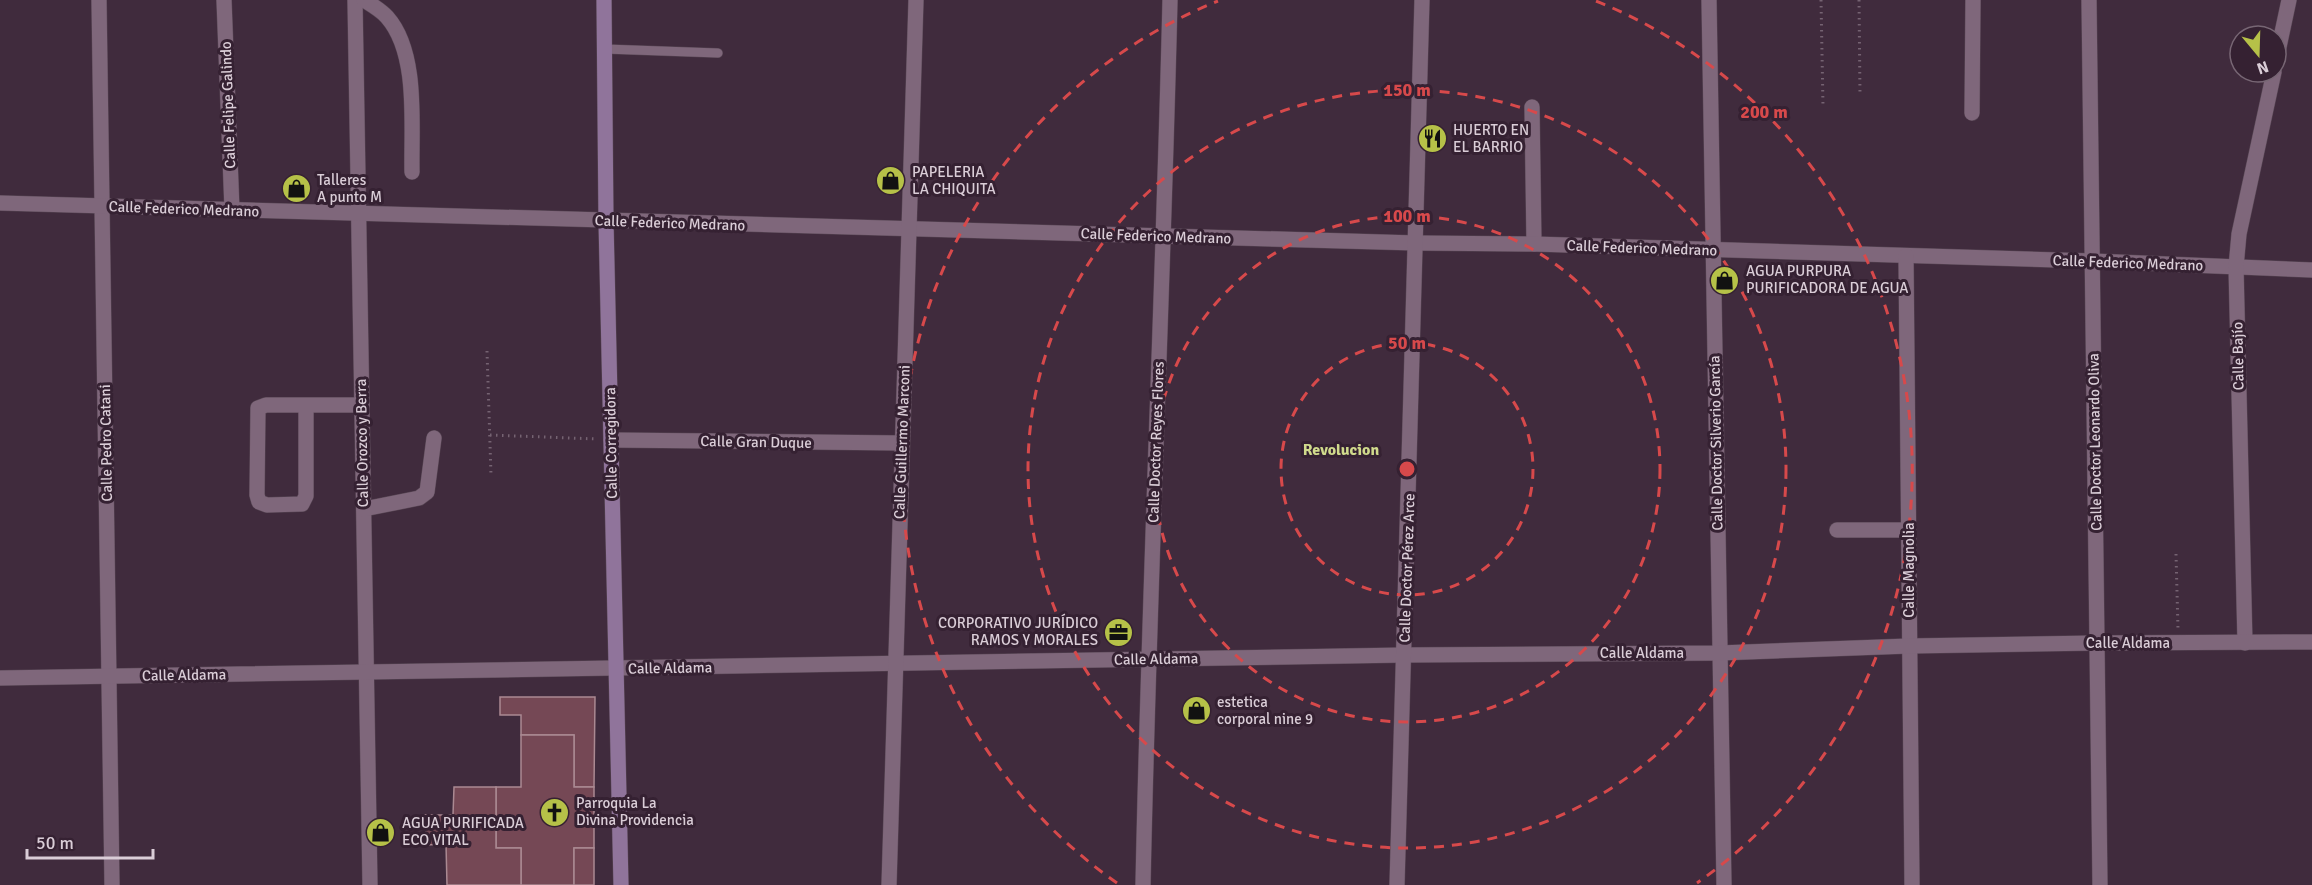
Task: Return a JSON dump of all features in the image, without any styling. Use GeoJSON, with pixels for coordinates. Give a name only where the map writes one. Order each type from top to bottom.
{"type":"FeatureCollection","features":[{"type":"Feature","properties":{"kind":"street","name":"Calle Pedro Catani"},"geometry":{"type":"LineString","coordinates":[[99,0],[112,885]]}},
{"type":"Feature","properties":{"kind":"street","name":"Calle Felipe Galindo"},"geometry":{"type":"LineString","coordinates":[[224,0],[231,210]]}},
{"type":"Feature","properties":{"kind":"street","name":"Calle Orozco y Berra"},"geometry":{"type":"LineString","coordinates":[[355,0],[370,885]]}},
{"type":"Feature","properties":{"kind":"street"},"geometry":{"type":"LineString","coordinates":[[364,0],[387,16],[396,30],[406,57],[410,74],[411,172]]}},
{"type":"Feature","properties":{"kind":"street","name":"Calle Corregidora"},"geometry":{"type":"LineString","coordinates":[[604,0],[606,221],[621,885]]}},
{"type":"Feature","properties":{"kind":"street","name":"Calle Guillermo Marconi"},"geometry":{"type":"LineString","coordinates":[[889,885],[916,0]]}},
{"type":"Feature","properties":{"kind":"street","name":"Calle Doctor Reyes Flores"},"geometry":{"type":"LineString","coordinates":[[1143,885],[1148,659],[1164,236],[1170,0]]}},
{"type":"Feature","properties":{"kind":"street","name":"Calle Doctor Pérez Arce"},"geometry":{"type":"LineString","coordinates":[[1397,885],[1422,0]]}},
{"type":"Feature","properties":{"kind":"street","name":"Calle Doctor Silverio García"},"geometry":{"type":"LineString","coordinates":[[1708,0],[1724,885]]}},
{"type":"Feature","properties":{"kind":"street"},"geometry":{"type":"LineString","coordinates":[[1972,113],[1973,0]]}},
{"type":"Feature","properties":{"kind":"street","name":"Calle Doctor Leonardo Oliva"},"geometry":{"type":"LineString","coordinates":[[2089,0],[2100,885]]}},
{"type":"Feature","properties":{"kind":"street"},"geometry":{"type":"LineString","coordinates":[[2284,24],[2289,0]]}},
{"type":"Feature","properties":{"kind":"street","name":"Calle Bajío"},"geometry":{"type":"LineString","coordinates":[[2245,643],[2236,267],[2239,234],[2271,84]]}},
{"type":"Feature","properties":{"kind":"street"},"geometry":{"type":"LineString","coordinates":[[1532,107],[1534,244]]}},
{"type":"Feature","properties":{"kind":"street","name":"Calle Federico Medrano"},"geometry":{"type":"LineString","coordinates":[[0,203],[1416,243],[1534,244],[2312,270]]}},
{"type":"Feature","properties":{"kind":"street","name":"Calle Magnolia"},"geometry":{"type":"LineString","coordinates":[[1906,256],[1912,885]]}},
{"type":"Feature","properties":{"kind":"street"},"geometry":{"type":"LineString","coordinates":[[306,405],[306,496],[302,504],[267,505],[259,502],[257,495],[258,408],[266,405],[306,405],[362,405]]}},
{"type":"Feature","properties":{"kind":"street"},"geometry":{"type":"LineString","coordinates":[[364,509],[418,498],[427,492],[434,438]]}},
{"type":"Feature","properties":{"kind":"street","name":"Calle Gran Duque"},"geometry":{"type":"LineString","coordinates":[[611,440],[902,443]]}},
{"type":"Feature","properties":{"kind":"street"},"geometry":{"type":"LineString","coordinates":[[1837,530],[1909,530]]}},
{"type":"Feature","properties":{"kind":"street","name":"Calle Aldama"},"geometry":{"type":"LineString","coordinates":[[0,678],[616,670],[1405,655],[1719,653],[1910,646],[2097,643],[2312,642]]}},
{"type":"Feature","properties":{"kind":"lane"},"geometry":{"type":"LineString","coordinates":[[605,50],[718,53]]}},
{"type":"Feature","properties":{"kind":"path"},"geometry":{"type":"LineString","coordinates":[[1821,0],[1823,106]]}},
{"type":"Feature","properties":{"kind":"path"},"geometry":{"type":"LineString","coordinates":[[1859,0],[1860,94]]}},
{"type":"Feature","properties":{"kind":"path"},"geometry":{"type":"LineString","coordinates":[[487,351],[491,475]]}},
{"type":"Feature","properties":{"kind":"path"},"geometry":{"type":"LineString","coordinates":[[489,435],[611,440]]}},
{"type":"Feature","properties":{"kind":"path"},"geometry":{"type":"LineString","coordinates":[[2176,554],[2179,643]]}},
{"type":"Feature","properties":{"kind":"building"},"geometry":{"type":"Polygon","coordinates":[[[500,697],[595,697],[594,787],[574,787],[574,735],[521,735],[521,715],[500,715],[500,697]]]}},
{"type":"Feature","properties":{"kind":"building"},"geometry":{"type":"Polygon","coordinates":[[[521,735],[574,735],[574,787],[594,787],[594,848],[574,848],[574,885],[521,885],[521,848],[496,848],[496,787],[521,787],[521,735]]]}},
{"type":"Feature","properties":{"kind":"building"},"geometry":{"type":"Polygon","coordinates":[[[454,787],[496,787],[496,848],[521,848],[521,885],[447,885],[446,844],[426,845],[425,815],[453,815],[454,787]]]}},
{"type":"Feature","properties":{"kind":"building"},"geometry":{"type":"Polygon","coordinates":[[[574,848],[594,848],[594,885],[574,885],[574,848]]]}},
{"type":"Feature","properties":{"kind":"place","name":"HUERTO EN EL BARRIO"},"geometry":{"type":"Point","coordinates":[1432,139]}},
{"type":"Feature","properties":{"kind":"place","name":"PAPELERIA LA CHIQUITA"},"geometry":{"type":"Point","coordinates":[891,181]}},
{"type":"Feature","properties":{"kind":"place","name":"Talleres A punto M"},"geometry":{"type":"Point","coordinates":[296,189]}},
{"type":"Feature","properties":{"kind":"place","name":"AGUA PURPURA PURIFICADORA DE AGUA"},"geometry":{"type":"Point","coordinates":[1725,280]}},
{"type":"Feature","properties":{"kind":"place","name":"CORPORATIVO JURÍDICO RAMOS Y MORALES"},"geometry":{"type":"Point","coordinates":[1119,632]}},
{"type":"Feature","properties":{"kind":"place","name":"estetica corporal nine 9"},"geometry":{"type":"Point","coordinates":[1196,711]}},
{"type":"Feature","properties":{"kind":"place","name":"Parroquia La Divina Providencia"},"geometry":{"type":"Point","coordinates":[555,812]}},
{"type":"Feature","properties":{"kind":"place","name":"AGUA PURIFICADA ECO VITAL"},"geometry":{"type":"Point","coordinates":[381,832]}},
{"type":"Feature","properties":{"kind":"district","name":"Revolucion"},"geometry":{"type":"Point","coordinates":[1341,450]}}]}
